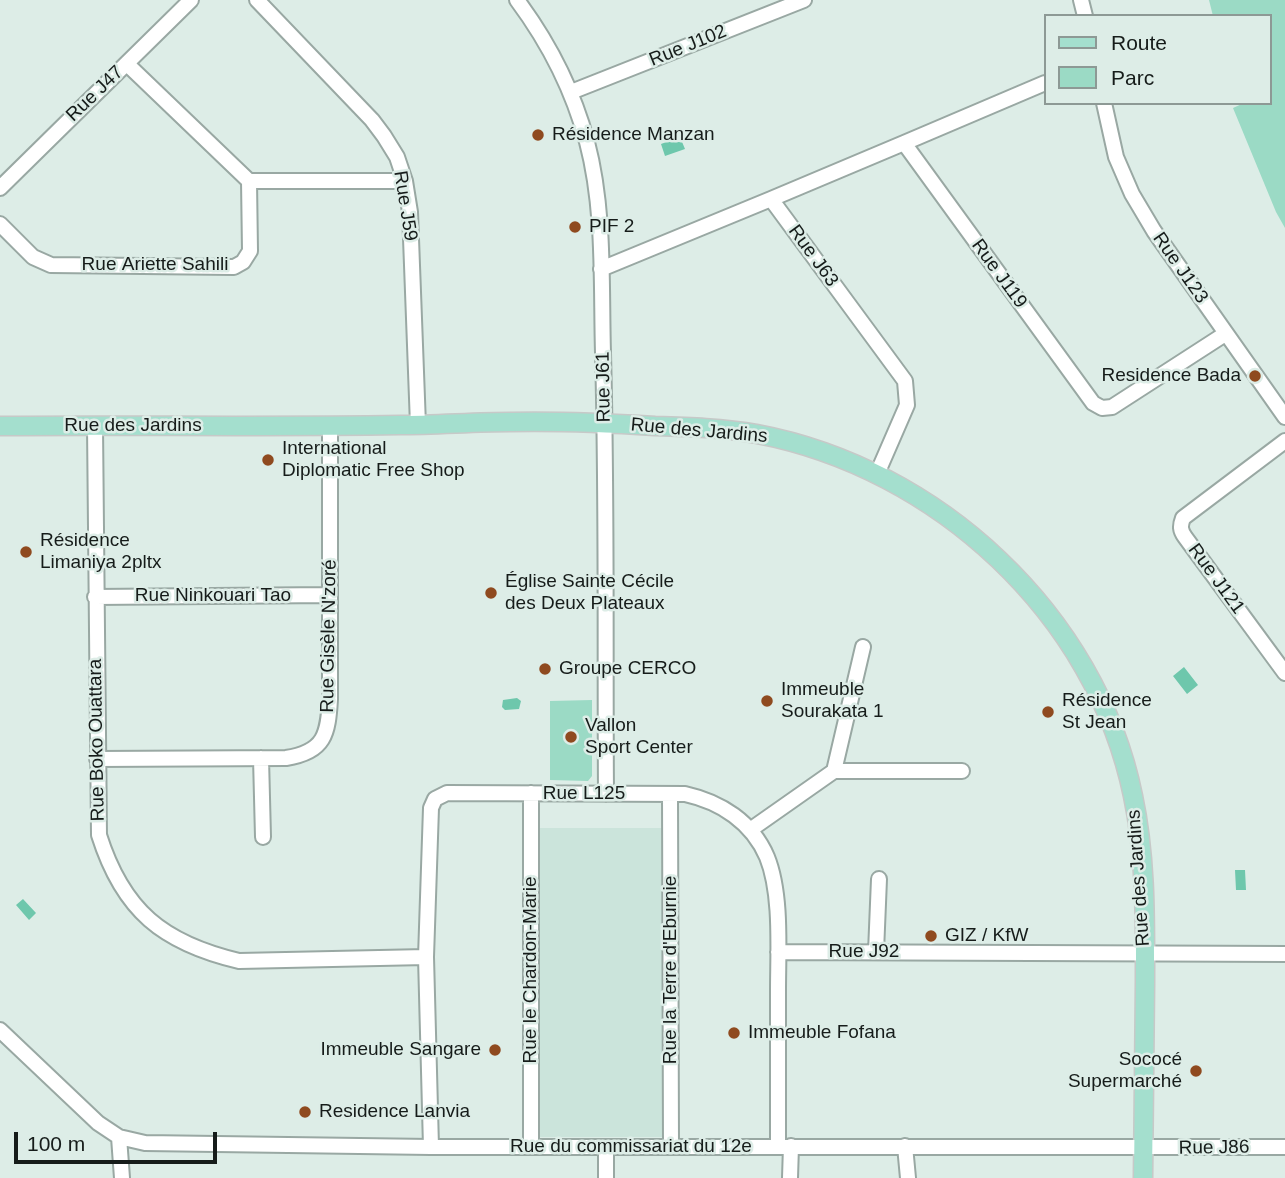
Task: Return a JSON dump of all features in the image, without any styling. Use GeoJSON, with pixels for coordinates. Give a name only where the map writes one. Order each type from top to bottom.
{"type":"FeatureCollection","features":[{"type":"Feature","properties":{"kind":"main road","name":"Rue des Jardins"},"geometry":{"type":"LineString","coordinates":[[0,426],[330,426],[512,422],[710,428],[792,441],[832,454],[912,492],[1000,560],[1030,591],[1059,628],[1085,669],[1108,712],[1122,752],[1140,839],[1145,954],[1143,1178]]}},
{"type":"Feature","properties":{"kind":"street","name":"Rue J47"},"geometry":{"type":"LineString","coordinates":[[0,188],[191,0]]}},
{"type":"Feature","properties":{"kind":"street","name":"Rue J59"},"geometry":{"type":"LineString","coordinates":[[257,0],[372,120],[397,157],[405,181],[411,232],[418,425]]}},
{"type":"Feature","properties":{"kind":"street","name":"Rue J61"},"geometry":{"type":"LineString","coordinates":[[517,0],[535,24],[571,92],[587,142],[596,183],[605,423],[606,794]]}},
{"type":"Feature","properties":{"kind":"street","name":"Rue J102"},"geometry":{"type":"LineString","coordinates":[[571,92],[804,0]]}},
{"type":"Feature","properties":{"kind":"street"},"geometry":{"type":"LineString","coordinates":[[127,64],[249,181],[405,181]]}},
{"type":"Feature","properties":{"kind":"street"},"geometry":{"type":"LineString","coordinates":[[601,269],[1044,83]]}},
{"type":"Feature","properties":{"kind":"street","name":"Rue J123"},"geometry":{"type":"LineString","coordinates":[[1104,105],[1116,157],[1132,194],[1154,231],[1285,417]]}},
{"type":"Feature","properties":{"kind":"street","name":"Rue J119"},"geometry":{"type":"LineString","coordinates":[[904,143],[1093,403],[1102,408],[1112,407],[1225,334]]}},
{"type":"Feature","properties":{"kind":"street","name":"Rue Ariette Sahili"},"geometry":{"type":"LineString","coordinates":[[0,225],[33,257],[51,265],[234,267],[243,262],[250,251],[249,181]]}},
{"type":"Feature","properties":{"kind":"street","name":"Rue J63"},"geometry":{"type":"LineString","coordinates":[[771,199],[905,381],[907,405],[877,474]]}},
{"type":"Feature","properties":{"kind":"street","name":"Rue Boko Ouattara"},"geometry":{"type":"LineString","coordinates":[[95,426],[99,835],[118,883],[133,904],[154,924],[211,954],[239,961],[426,957]]}},
{"type":"Feature","properties":{"kind":"street","name":"Rue Gisèle N'zoré"},"geometry":{"type":"LineString","coordinates":[[97,759],[286,758],[304,755],[318,745],[328,728],[330,426]]}},
{"type":"Feature","properties":{"kind":"street","name":"Rue J121"},"geometry":{"type":"LineString","coordinates":[[1285,441],[1183,519],[1181,525],[1185,537],[1285,673]]}},
{"type":"Feature","properties":{"kind":"street","name":"Rue Ninkouari Tao"},"geometry":{"type":"LineString","coordinates":[[96,597],[330,595]]}},
{"type":"Feature","properties":{"kind":"street"},"geometry":{"type":"LineString","coordinates":[[834,771],[863,647]]}},
{"type":"Feature","properties":{"kind":"street"},"geometry":{"type":"LineString","coordinates":[[261,758],[263,837]]}},
{"type":"Feature","properties":{"kind":"street"},"geometry":{"type":"LineString","coordinates":[[750,830],[834,771],[962,771]]}},
{"type":"Feature","properties":{"kind":"street","name":"Rue L125"},"geometry":{"type":"LineString","coordinates":[[431,1147],[426,957],[431,808],[435,799],[447,793],[670,794],[703,798],[722,807],[741,820],[767,857],[773,880],[784,1147],[790,1178]]}},
{"type":"Feature","properties":{"kind":"street","name":"Rue le Chardon-Marie"},"geometry":{"type":"LineString","coordinates":[[531,793],[531,1146]]}},
{"type":"Feature","properties":{"kind":"street","name":"Rue la Terre d'Eburnie"},"geometry":{"type":"LineString","coordinates":[[670,794],[671,1147]]}},
{"type":"Feature","properties":{"kind":"street"},"geometry":{"type":"LineString","coordinates":[[876,953],[879,879]]}},
{"type":"Feature","properties":{"kind":"street","name":"Rue J92"},"geometry":{"type":"LineString","coordinates":[[778,952],[1285,954]]}},
{"type":"Feature","properties":{"kind":"street"},"geometry":{"type":"LineString","coordinates":[[0,1030],[98,1123],[119,1137],[122,1178]]}},
{"type":"Feature","properties":{"kind":"street","name":"Rue du commissariat du 12e"},"geometry":{"type":"LineString","coordinates":[[119,1137],[145,1143],[431,1147],[1144,1148]]}},
{"type":"Feature","properties":{"kind":"street"},"geometry":{"type":"LineString","coordinates":[[905,1146],[908,1178]]}},
{"type":"Feature","properties":{"kind":"street"},"geometry":{"type":"LineString","coordinates":[[606,1147],[606,1178]]}},
{"type":"Feature","properties":{"kind":"street","name":"Rue J86"},"geometry":{"type":"LineString","coordinates":[[1144,1148],[1285,1147]]}},
{"type":"Feature","properties":{"kind":"shaded area"},"geometry":{"type":"Polygon","coordinates":[[[680,137],[685,149],[665,156],[661,144],[680,137]]]}},
{"type":"Feature","properties":{"kind":"shaded area"},"geometry":{"type":"Polygon","coordinates":[[[1184,667],[1198,685],[1187,694],[1173,676],[1184,667]]]}},
{"type":"Feature","properties":{"kind":"shaded area"},"geometry":{"type":"Polygon","coordinates":[[[517,698],[521,701],[519,709],[505,710],[502,707],[503,700],[517,698]]]}},
{"type":"Feature","properties":{"kind":"shaded area"},"geometry":{"type":"Polygon","coordinates":[[[538,828],[662,828],[663,1137],[539,1137],[538,828]]]}},
{"type":"Feature","properties":{"kind":"shaded area"},"geometry":{"type":"Polygon","coordinates":[[[1235,870],[1245,870],[1246,890],[1236,890],[1235,870]]]}},
{"type":"Feature","properties":{"kind":"shaded area"},"geometry":{"type":"Polygon","coordinates":[[[23,899],[36,913],[29,920],[16,905],[23,899]]]}},
{"type":"Feature","properties":{"kind":"green space"},"geometry":{"type":"Polygon","coordinates":[[[1209,0],[1285,0],[1285,228],[1233,108],[1240,105],[1271,105],[1271,14],[1212,14],[1209,0]]]}},
{"type":"Feature","properties":{"kind":"green space","name":"Vallon Sport Center"},"geometry":{"type":"Polygon","coordinates":[[[592,700],[592,776],[588,781],[550,780],[550,701],[592,700]]]}},
{"type":"Feature","properties":{"kind":"place","name":"Résidence Manzan"},"geometry":{"type":"Point","coordinates":[538,135]}},
{"type":"Feature","properties":{"kind":"place","name":"PIF 2"},"geometry":{"type":"Point","coordinates":[575,227]}},
{"type":"Feature","properties":{"kind":"place","name":"Residence Bada"},"geometry":{"type":"Point","coordinates":[1255,376]}},
{"type":"Feature","properties":{"kind":"place","name":"International Diplomatic Free Shop"},"geometry":{"type":"Point","coordinates":[268,460]}},
{"type":"Feature","properties":{"kind":"place","name":"Résidence Limaniya 2pltx"},"geometry":{"type":"Point","coordinates":[26,552]}},
{"type":"Feature","properties":{"kind":"place","name":"Église Sainte Cécile des Deux Plateaux"},"geometry":{"type":"Point","coordinates":[491,593]}},
{"type":"Feature","properties":{"kind":"place","name":"Groupe CERCO"},"geometry":{"type":"Point","coordinates":[545,669]}},
{"type":"Feature","properties":{"kind":"place","name":"Immeuble Sourakata 1"},"geometry":{"type":"Point","coordinates":[767,701]}},
{"type":"Feature","properties":{"kind":"place","name":"Résidence St Jean"},"geometry":{"type":"Point","coordinates":[1048,712]}},
{"type":"Feature","properties":{"kind":"place","name":"Vallon Sport Center"},"geometry":{"type":"Point","coordinates":[571,737]}},
{"type":"Feature","properties":{"kind":"place","name":"GIZ / KfW"},"geometry":{"type":"Point","coordinates":[931,936]}},
{"type":"Feature","properties":{"kind":"place","name":"Immeuble Fofana"},"geometry":{"type":"Point","coordinates":[734,1033]}},
{"type":"Feature","properties":{"kind":"place","name":"Immeuble Sangare"},"geometry":{"type":"Point","coordinates":[495,1050]}},
{"type":"Feature","properties":{"kind":"place","name":"Sococé Supermarché"},"geometry":{"type":"Point","coordinates":[1196,1071]}},
{"type":"Feature","properties":{"kind":"place","name":"Residence Lanvia"},"geometry":{"type":"Point","coordinates":[305,1112]}}]}
